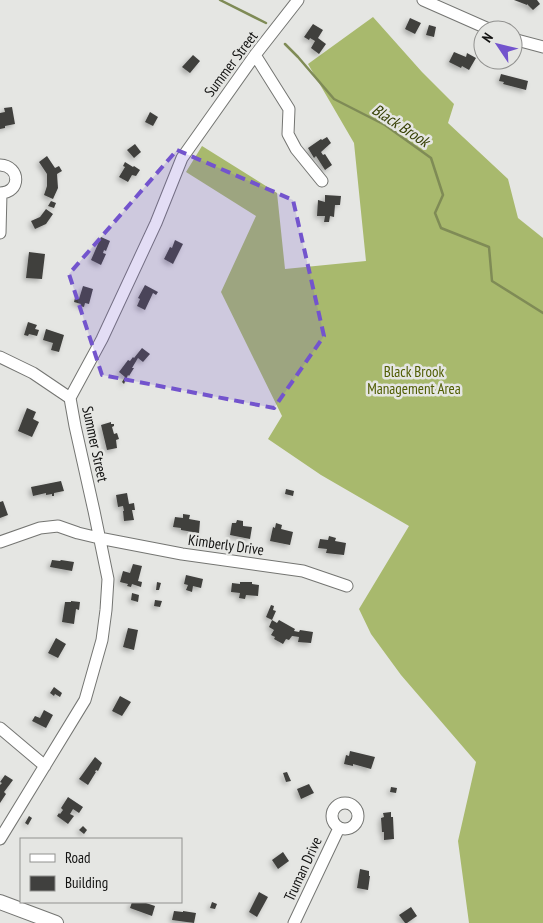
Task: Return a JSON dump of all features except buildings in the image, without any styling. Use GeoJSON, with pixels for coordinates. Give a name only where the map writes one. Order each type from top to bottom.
{"type":"FeatureCollection","features":[{"type":"Feature","properties":{"kind":"main road"},"geometry":{"type":"LineString","coordinates":[[0,902],[56,923]]}},
{"type":"Feature","properties":{"kind":"street","name":"Summer Street"},"geometry":{"type":"LineString","coordinates":[[0,839],[85,700],[102,640],[108,579],[74,426],[70,398],[102,339],[156,223],[182,158],[254,55],[298,0]]}},
{"type":"Feature","properties":{"kind":"street"},"geometry":{"type":"LineString","coordinates":[[423,0],[473,22]]}},
{"type":"Feature","properties":{"kind":"street"},"geometry":{"type":"LineString","coordinates":[[523,42],[543,47]]}},
{"type":"Feature","properties":{"kind":"street"},"geometry":{"type":"LineString","coordinates":[[254,55],[289,110],[288,134],[296,149],[322,181]]}},
{"type":"Feature","properties":{"kind":"street"},"geometry":{"type":"LineString","coordinates":[[0,165],[11,168],[16,178],[13,188],[8,192],[0,193],[0,233]]}},
{"type":"Feature","properties":{"kind":"street"},"geometry":{"type":"LineString","coordinates":[[0,357],[33,373],[70,398]]}},
{"type":"Feature","properties":{"kind":"street","name":"Kimberly Drive"},"geometry":{"type":"LineString","coordinates":[[0,542],[31,530],[58,526],[99,538],[182,554],[304,571],[347,586]]}},
{"type":"Feature","properties":{"kind":"street"},"geometry":{"type":"LineString","coordinates":[[0,728],[45,766]]}},
{"type":"Feature","properties":{"kind":"street","name":"Truman Drive"},"geometry":{"type":"LineString","coordinates":[[294,923],[339,828]]}},
{"type":"Feature","properties":{"kind":"highlighted area"},"geometry":{"type":"Polygon","coordinates":[[[177,150],[293,200],[324,336],[274,408],[102,375],[69,274],[177,150]]]}},
{"type":"Feature","properties":{"kind":"green space","name":"Black Brook Management Area"},"geometry":{"type":"Polygon","coordinates":[[[373,17],[422,72],[454,104],[448,123],[508,179],[518,218],[543,238],[543,923],[469,923],[458,841],[476,762],[401,675],[371,634],[359,609],[409,526],[321,475],[268,439],[282,416],[221,292],[256,216],[186,172],[202,146],[277,193],[285,269],[366,261],[354,143],[308,64],[373,17]]]}},
{"type":"Feature","properties":{"kind":"waterway","name":"Black Brook"},"geometry":{"type":"LineString","coordinates":[[220,0],[266,23]]}},
{"type":"Feature","properties":{"kind":"waterway","name":"Black Brook"},"geometry":{"type":"LineString","coordinates":[[285,44],[334,99],[385,125],[431,158],[443,195],[435,213],[441,228],[489,247],[492,281],[543,313]]}}]}
